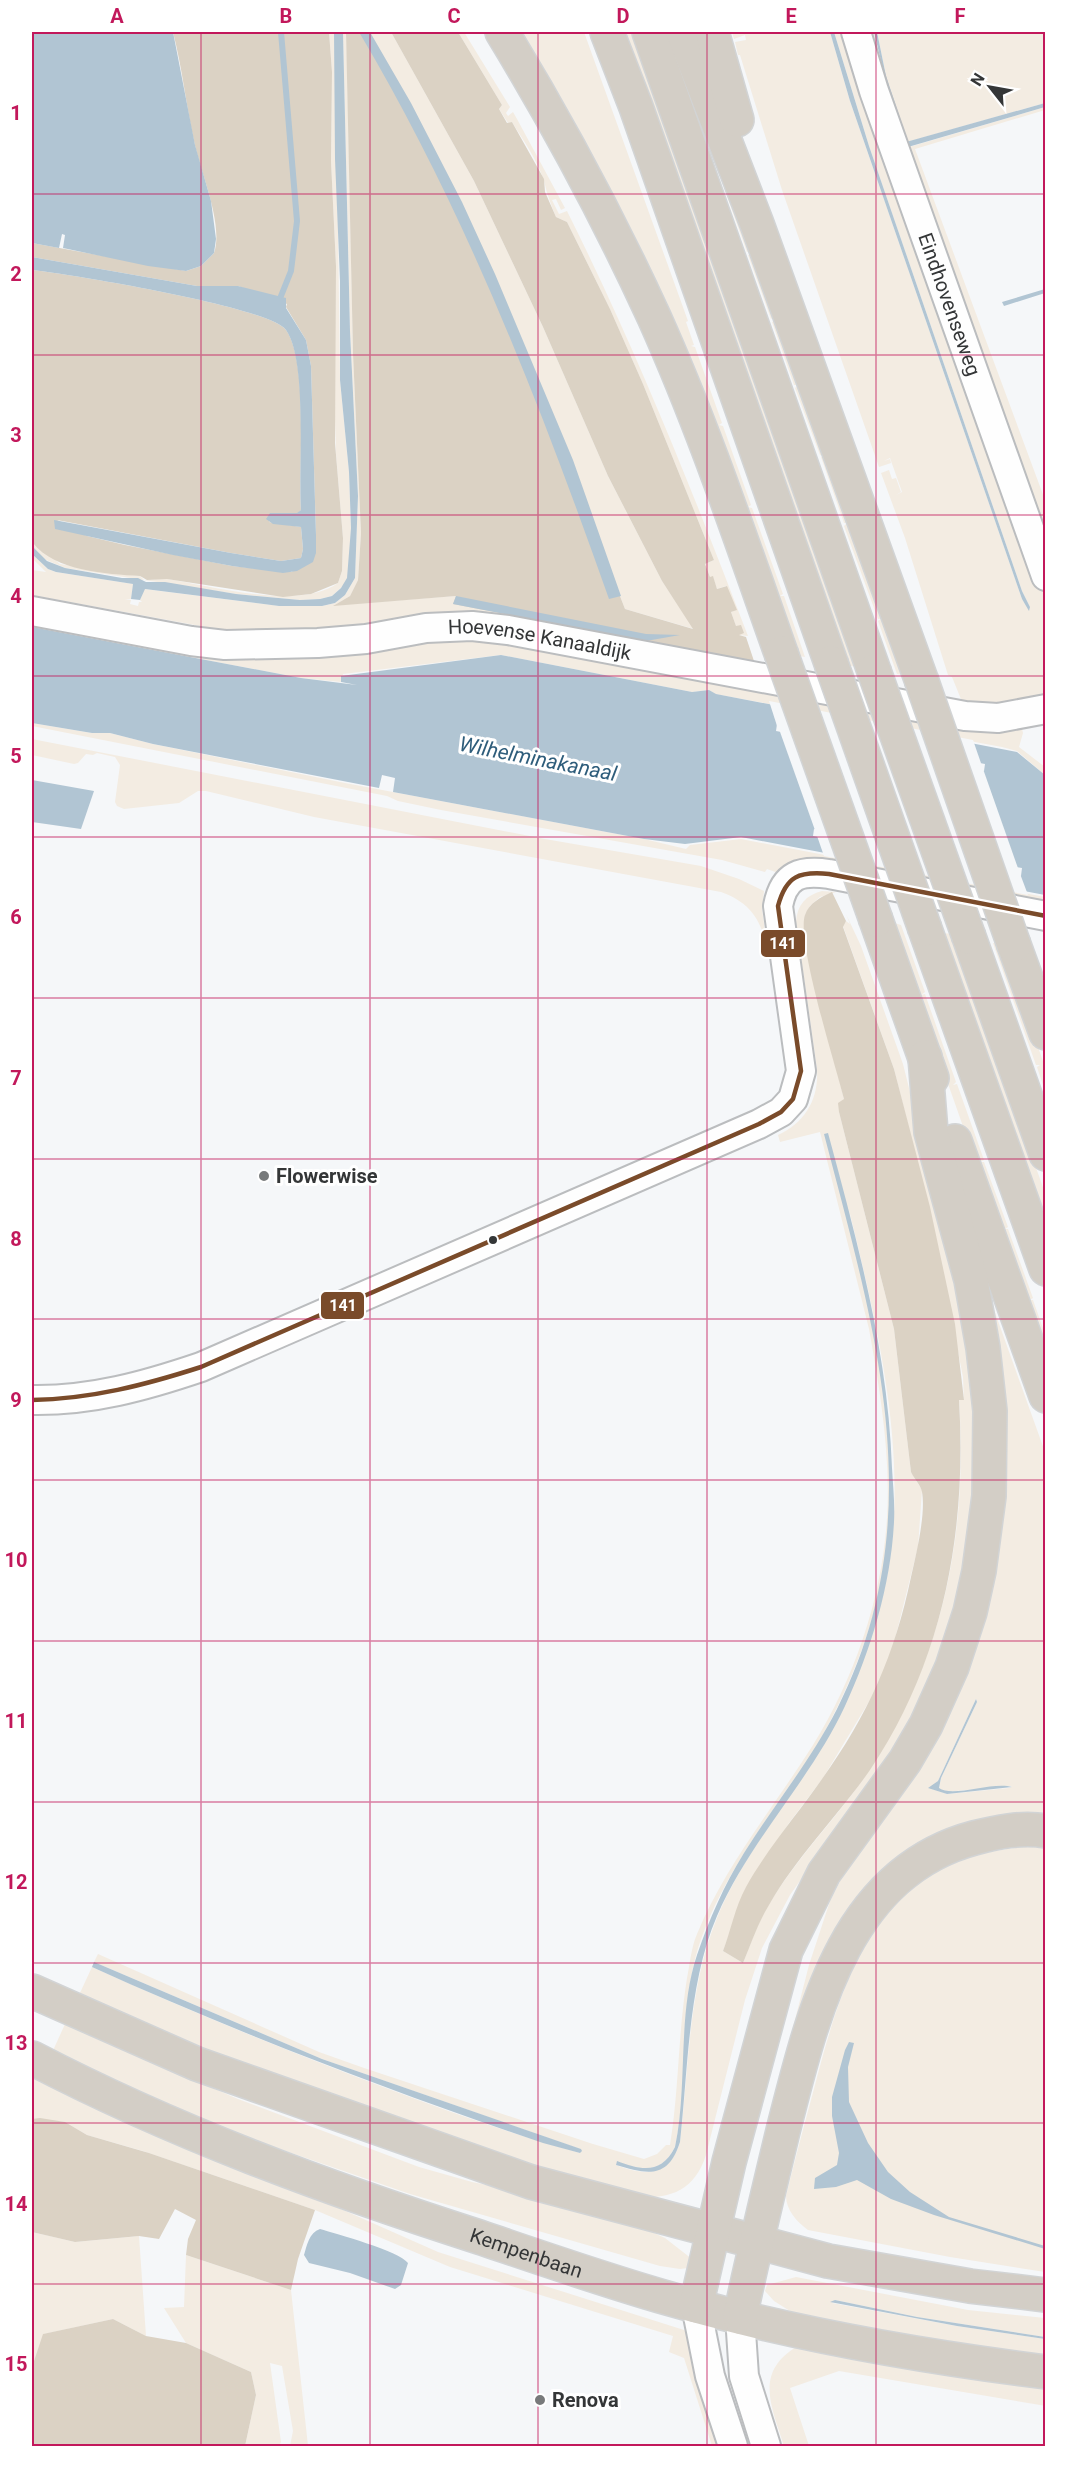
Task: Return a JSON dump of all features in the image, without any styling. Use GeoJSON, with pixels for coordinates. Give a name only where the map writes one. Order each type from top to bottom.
{"type":"FeatureCollection","features":[{"type":"Feature","properties":{"kind":"highway"},"geometry":{"type":"LineString","coordinates":[[502,32],[548,108],[623,252],[655,319],[706,443],[1046,1396]]}},
{"type":"Feature","properties":{"kind":"highway"},"geometry":{"type":"LineString","coordinates":[[607,32],[636,107],[1046,1269]]}},
{"type":"Feature","properties":{"kind":"highway"},"geometry":{"type":"LineString","coordinates":[[649,32],[1046,1154]]}},
{"type":"Feature","properties":{"kind":"highway"},"geometry":{"type":"LineString","coordinates":[[683,32],[757,224],[1046,1033]]}},
{"type":"Feature","properties":{"kind":"highway"},"geometry":{"type":"LineString","coordinates":[[712,32],[746,154],[757,224]]}},
{"type":"Feature","properties":{"kind":"highway"},"geometry":{"type":"LineString","coordinates":[[696,2306],[732,2151],[786,1950],[824,1874],[905,1761],[926,1725],[952,1667],[970,1612],[979,1571],[989,1496],[988,1401],[983,1348],[971,1280],[931,1132],[925,1057]]}},
{"type":"Feature","properties":{"kind":"highway"},"geometry":{"type":"LineString","coordinates":[[740,2317],[756,2240],[810,2027],[825,1987],[842,1952],[873,1904],[906,1871],[943,1848],[1003,1831],[1022,1829],[1046,1831]]}},
{"type":"Feature","properties":{"kind":"highway"},"geometry":{"type":"LineString","coordinates":[[32,1991],[71,2011],[197,2064],[531,2182],[828,2261],[970,2286],[1046,2295]]}},
{"type":"Feature","properties":{"kind":"highway","name":"Kempenbaan"},"geometry":{"type":"LineString","coordinates":[[38,2061],[174,2125],[245,2154],[416,2217],[668,2299],[812,2334],[956,2361],[1046,2372]]}},
{"type":"Feature","properties":{"kind":"street","name":"Eindhovenseweg"},"geometry":{"type":"LineString","coordinates":[[856,32],[881,114],[1046,576]]}},
{"type":"Feature","properties":{"kind":"street","name":"Hoevense Kanaaldijk"},"geometry":{"type":"LineString","coordinates":[[32,611],[191,641],[225,645],[318,643],[366,639],[426,628],[472,626],[508,630],[965,716],[998,718],[1046,709]]}},
{"type":"Feature","properties":{"kind":"street"},"geometry":{"type":"LineString","coordinates":[[32,1400],[58,1400],[108,1394],[154,1383],[201,1367],[759,1124],[781,1112],[793,1099],[801,1071],[778,906],[782,890],[795,876],[812,872],[829,874],[1046,916]]}},
{"type":"Feature","properties":{"kind":"street"},"geometry":{"type":"LineString","coordinates":[[696,2306],[710,2376],[733,2446]]}},
{"type":"Feature","properties":{"kind":"street"},"geometry":{"type":"LineString","coordinates":[[740,2317],[744,2376],[766,2446]]}},
{"type":"Feature","properties":{"kind":"shaded area"},"geometry":{"type":"Polygon","coordinates":[[[173,32],[329,32],[332,72],[331,161],[336,266],[335,443],[343,538],[342,571],[338,583],[311,594],[283,597],[167,579],[147,580],[140,576],[97,572],[54,560],[33,543],[32,270],[167,293],[245,311],[272,321],[286,330],[293,345],[298,366],[301,417],[301,510],[298,513],[279,513],[269,522],[301,527],[303,549],[301,558],[281,561],[57,520],[87,536],[125,545],[232,566],[292,572],[316,535],[311,366],[306,340],[286,307],[287,304],[238,286],[197,286],[32,257],[32,243],[186,271],[201,266],[214,253],[216,227],[214,213],[194,141],[173,32]]]}},
{"type":"Feature","properties":{"kind":"shaded area"},"geometry":{"type":"Polygon","coordinates":[[[329,32],[334,32],[340,380],[349,472],[351,528],[349,573],[345,584],[332,596],[320,599],[300,600],[236,594],[65,568],[44,559],[32,546],[32,540],[60,564],[140,576],[144,580],[168,579],[231,591],[279,596],[322,591],[338,583],[342,571],[343,538],[336,454],[334,387],[336,266],[331,161],[332,72],[329,32]]]}},
{"type":"Feature","properties":{"kind":"shaded area"},"geometry":{"type":"Polygon","coordinates":[[[343,32],[346,32],[353,354],[361,533],[358,580],[350,596],[335,605],[456,596],[454,604],[646,641],[742,667],[965,709],[952,677],[948,675],[905,538],[881,473],[889,470],[892,479],[896,478],[901,492],[896,495],[902,492],[890,458],[884,461],[890,459],[891,463],[879,467],[782,190],[740,55],[738,55],[735,42],[746,40],[745,35],[734,39],[732,32],[830,32],[850,101],[1022,599],[1029,610],[1030,607],[1022,591],[869,146],[834,32],[846,32],[887,163],[967,390],[1045,598],[1045,695],[1001,710],[968,710],[493,622],[412,621],[338,632],[272,634],[211,628],[32,595],[32,570],[46,572],[32,558],[32,554],[48,569],[56,572],[133,584],[131,599],[125,599],[131,600],[130,604],[138,606],[139,602],[142,602],[140,600],[144,589],[280,606],[322,606],[335,603],[345,595],[355,578],[358,496],[350,331],[343,32]]]}},
{"type":"Feature","properties":{"kind":"shaded area"},"geometry":{"type":"Polygon","coordinates":[[[346,32],[365,32],[417,123],[561,444],[625,609],[693,629],[662,581],[608,476],[543,327],[474,181],[391,32],[458,32],[502,105],[499,109],[507,123],[512,122],[544,179],[545,192],[556,217],[567,222],[610,309],[714,560],[705,564],[710,577],[713,576],[717,589],[727,586],[737,610],[731,612],[736,626],[741,625],[744,633],[739,635],[746,637],[757,670],[646,641],[453,604],[456,596],[333,606],[350,596],[358,580],[361,533],[353,354],[346,32]]]}},
{"type":"Feature","properties":{"kind":"shaded area"},"geometry":{"type":"Polygon","coordinates":[[[365,32],[391,32],[474,181],[543,327],[608,476],[662,581],[694,629],[625,609],[561,444],[365,32]]]}},
{"type":"Feature","properties":{"kind":"shaded area"},"geometry":{"type":"Polygon","coordinates":[[[458,32],[464,32],[510,107],[506,113],[508,116],[513,112],[565,208],[561,210],[556,199],[552,200],[559,214],[567,211],[617,315],[663,421],[748,636],[739,635],[731,612],[736,610],[726,586],[717,589],[713,577],[710,577],[705,564],[714,560],[610,309],[567,222],[556,217],[534,158],[512,122],[508,123],[499,109],[502,105],[458,32]]]}},
{"type":"Feature","properties":{"kind":"shaded area"},"geometry":{"type":"Polygon","coordinates":[[[517,32],[584,32],[688,321],[686,322],[694,345],[691,346],[695,347],[722,423],[719,425],[723,426],[751,505],[748,507],[752,508],[783,594],[780,596],[784,596],[805,657],[799,656],[517,32]]]}},
{"type":"Feature","properties":{"kind":"shaded area"},"geometry":{"type":"Polygon","coordinates":[[[619,32],[632,32],[856,667],[847,665],[619,32]]]}},
{"type":"Feature","properties":{"kind":"shaded area"},"geometry":{"type":"Polygon","coordinates":[[[676,32],[904,675],[897,674],[878,621],[881,619],[878,619],[844,526],[847,523],[844,523],[821,457],[823,456],[820,455],[795,388],[798,385],[794,385],[772,322],[776,320],[775,317],[771,319],[748,255],[752,254],[751,251],[747,252],[724,188],[728,186],[724,185],[701,120],[676,32]]]}},
{"type":"Feature","properties":{"kind":"shaded area"},"geometry":{"type":"Polygon","coordinates":[[[856,32],[874,32],[885,78],[899,122],[901,121],[886,76],[877,32],[1045,32],[1045,103],[907,142],[909,147],[1045,107],[1045,110],[915,149],[1045,500],[1045,571],[856,32]]]}},
{"type":"Feature","properties":{"kind":"shaded area"},"geometry":{"type":"Polygon","coordinates":[[[32,620],[148,644],[441,631],[1021,725],[1023,733],[1019,747],[1045,767],[1045,775],[1017,751],[1002,747],[715,694],[709,690],[692,692],[501,655],[343,674],[341,682],[301,678],[32,627],[32,620]]]}},
{"type":"Feature","properties":{"kind":"shaded area"},"geometry":{"type":"Polygon","coordinates":[[[32,723],[92,733],[110,733],[153,744],[345,783],[644,839],[686,849],[690,845],[741,839],[1045,897],[1045,909],[781,874],[767,869],[765,872],[722,860],[441,810],[398,801],[387,796],[32,726],[32,723]]]}},
{"type":"Feature","properties":{"kind":"shaded area"},"geometry":{"type":"Polygon","coordinates":[[[32,739],[545,839],[701,866],[739,879],[764,891],[762,909],[768,952],[759,923],[754,915],[741,902],[721,892],[314,817],[206,791],[198,791],[179,803],[124,809],[117,806],[115,802],[120,765],[115,757],[97,753],[86,754],[74,764],[32,755],[32,739]]]}},
{"type":"Feature","properties":{"kind":"shaded area"},"geometry":{"type":"Polygon","coordinates":[[[832,892],[846,921],[843,927],[894,1069],[930,1207],[955,1324],[964,1400],[959,1400],[961,1449],[959,1497],[954,1545],[945,1592],[933,1639],[916,1684],[895,1728],[870,1770],[780,1887],[761,1919],[743,1963],[723,1951],[739,1902],[763,1859],[838,1755],[878,1683],[897,1632],[918,1546],[923,1511],[921,1489],[911,1472],[894,1329],[839,1112],[838,1103],[844,1099],[806,950],[805,915],[816,901],[832,892]]]}},
{"type":"Feature","properties":{"kind":"shaded area"},"geometry":{"type":"Polygon","coordinates":[[[836,892],[820,897],[810,906],[805,915],[805,944],[844,1099],[839,1112],[894,1329],[911,1472],[922,1490],[918,1547],[892,1651],[876,1690],[823,1778],[789,1823],[746,1888],[723,1951],[743,1963],[758,1925],[780,1886],[870,1769],[895,1726],[916,1682],[933,1638],[946,1592],[959,1497],[961,1449],[959,1399],[964,1400],[963,1377],[931,1215],[894,1069],[843,926],[846,921],[850,924],[846,914],[861,946],[903,1064],[958,1285],[974,1397],[975,1499],[953,1625],[912,1724],[790,1895],[762,1948],[745,2000],[706,2155],[693,2180],[684,2188],[662,2196],[622,2197],[192,2045],[79,1995],[92,1967],[202,2015],[349,2074],[482,2123],[580,2153],[580,2149],[322,2059],[94,1962],[98,1954],[319,2052],[364,2068],[644,2159],[657,2154],[666,2145],[670,2145],[684,1999],[695,1939],[721,1884],[813,1745],[842,1692],[864,1636],[884,1548],[888,1495],[884,1423],[877,1376],[869,1329],[820,1132],[780,1142],[778,1135],[803,1117],[816,1090],[817,1069],[796,922],[800,906],[816,893],[836,892]],[[849,1210],[876,1342],[890,1461],[890,1519],[882,1578],[857,1664],[832,1718],[815,1750],[735,1868],[702,1935],[690,1982],[682,2100],[675,2147],[664,2162],[650,2168],[617,2162],[616,2165],[627,2169],[646,2172],[663,2168],[675,2153],[680,2142],[695,2000],[707,1945],[717,1918],[744,1864],[828,1736],[869,1644],[883,1595],[891,1548],[895,1499],[893,1450],[881,1352],[849,1210]]]}},
{"type":"Feature","properties":{"kind":"shaded area"},"geometry":{"type":"Polygon","coordinates":[[[891,922],[901,925],[925,992],[921,995],[925,994],[956,1082],[953,1085],[957,1084],[984,1160],[980,1162],[984,1162],[1008,1227],[1005,1229],[1008,1229],[1033,1298],[1030,1300],[1033,1300],[1045,1334],[1045,1359],[891,922]]]}},
{"type":"Feature","properties":{"kind":"shaded area"},"geometry":{"type":"Polygon","coordinates":[[[942,933],[953,934],[1045,1193],[1045,1233],[942,933]]]}},
{"type":"Feature","properties":{"kind":"shaded area"},"geometry":{"type":"Polygon","coordinates":[[[993,943],[1002,944],[1045,1067],[1045,1091],[1037,1067],[1040,1065],[1036,1065],[993,943]]]}},
{"type":"Feature","properties":{"kind":"shaded area"},"geometry":{"type":"Polygon","coordinates":[[[974,1254],[1045,1452],[1045,1825],[872,1882],[859,1897],[827,1946],[762,2170],[757,2168],[809,1965],[830,1901],[974,1619],[974,1254]],[[976,1699],[938,1781],[933,1787],[928,1787],[947,1794],[1012,1786],[945,1792],[939,1789],[941,1778],[977,1702],[976,1699]]]}},
{"type":"Feature","properties":{"kind":"shaded area"},"geometry":{"type":"Polygon","coordinates":[[[1026,1847],[1045,1848],[1045,2272],[950,2257],[808,2230],[793,2215],[786,2196],[827,2041],[841,1999],[858,1960],[879,1925],[905,1895],[937,1872],[977,1855],[1026,1847]]]}},
{"type":"Feature","properties":{"kind":"shaded area"},"geometry":{"type":"Polygon","coordinates":[[[65,2024],[238,2099],[419,2167],[472,2182],[536,2195],[641,2227],[665,2238],[692,2259],[688,2268],[660,2266],[410,2194],[170,2111],[51,2055],[65,2024]]]}},
{"type":"Feature","properties":{"kind":"shaded area"},"geometry":{"type":"Polygon","coordinates":[[[32,2072],[438,2252],[684,2330],[693,2338],[727,2446],[712,2446],[684,2358],[669,2352],[673,2336],[450,2267],[315,2210],[143,2151],[87,2135],[65,2122],[32,2119],[32,2072]]]}},
{"type":"Feature","properties":{"kind":"shaded area"},"geometry":{"type":"Polygon","coordinates":[[[32,2119],[65,2122],[87,2135],[149,2153],[315,2210],[298,2259],[291,2290],[186,2255],[188,2239],[196,2220],[175,2209],[159,2239],[139,2236],[75,2242],[32,2232],[32,2119]]]}},
{"type":"Feature","properties":{"kind":"shaded area"},"geometry":{"type":"Polygon","coordinates":[[[32,2232],[75,2242],[139,2236],[146,2336],[113,2319],[44,2334],[32,2367],[32,2232]]]}},
{"type":"Feature","properties":{"kind":"shaded area"},"geometry":{"type":"Polygon","coordinates":[[[186,2255],[291,2290],[308,2446],[290,2446],[293,2431],[282,2366],[270,2363],[281,2442],[279,2446],[245,2446],[256,2395],[251,2372],[186,2343],[164,2308],[184,2307],[186,2255]]]}},
{"type":"Feature","properties":{"kind":"shaded area"},"geometry":{"type":"Polygon","coordinates":[[[796,2277],[968,2310],[1045,2318],[1045,2337],[917,2317],[835,2300],[832,2303],[957,2326],[1045,2339],[1045,2362],[907,2340],[793,2313],[774,2301],[765,2291],[767,2285],[796,2277]]]}},
{"type":"Feature","properties":{"kind":"shaded area"},"geometry":{"type":"Polygon","coordinates":[[[113,2319],[146,2336],[186,2343],[251,2372],[256,2395],[245,2446],[32,2446],[32,2367],[43,2334],[113,2319]]]}},
{"type":"Feature","properties":{"kind":"shaded area"},"geometry":{"type":"Polygon","coordinates":[[[798,2346],[1045,2385],[1046,2406],[839,2371],[790,2388],[809,2446],[784,2446],[771,2404],[771,2379],[775,2367],[784,2356],[798,2346]]]}},
{"type":"Feature","properties":{"kind":"water"},"geometry":{"type":"Polygon","coordinates":[[[32,32],[173,32],[195,145],[211,201],[216,239],[214,253],[201,266],[186,271],[148,266],[63,248],[65,235],[62,234],[59,248],[32,243],[32,32]]]}},
{"type":"Feature","properties":{"kind":"water"},"geometry":{"type":"Polygon","coordinates":[[[334,32],[343,32],[350,331],[358,496],[355,578],[345,595],[335,603],[322,606],[279,606],[145,589],[140,600],[131,599],[133,584],[48,569],[32,554],[32,546],[47,561],[65,568],[236,594],[300,600],[320,599],[332,596],[347,578],[351,528],[349,472],[340,380],[334,32]]]}},
{"type":"Feature","properties":{"kind":"water"},"geometry":{"type":"Polygon","coordinates":[[[359,32],[370,32],[411,103],[462,202],[495,274],[573,460],[621,596],[609,599],[556,453],[498,309],[433,168],[359,32]]]}},
{"type":"Feature","properties":{"kind":"water"},"geometry":{"type":"Polygon","coordinates":[[[830,32],[834,32],[869,146],[1022,591],[1030,607],[1029,611],[1022,599],[850,101],[830,32]]]}},
{"type":"Feature","properties":{"kind":"water"},"geometry":{"type":"Polygon","coordinates":[[[874,32],[877,32],[886,76],[901,121],[899,122],[885,77],[874,32]]]}},
{"type":"Feature","properties":{"kind":"water"},"geometry":{"type":"Polygon","coordinates":[[[1045,103],[1045,107],[908,147],[906,142],[1045,103]]]}},
{"type":"Feature","properties":{"kind":"water"},"geometry":{"type":"Polygon","coordinates":[[[32,257],[197,286],[238,286],[286,298],[286,308],[306,340],[311,366],[316,535],[316,553],[313,562],[297,571],[283,573],[173,555],[55,529],[54,520],[281,561],[301,558],[303,549],[301,527],[273,524],[266,519],[270,513],[297,513],[301,510],[300,390],[293,345],[286,330],[272,321],[245,311],[167,293],[32,270],[32,257]]]}},
{"type":"Feature","properties":{"kind":"water"},"geometry":{"type":"Polygon","coordinates":[[[1045,289],[1045,293],[1004,306],[1002,302],[1045,289]]]}},
{"type":"Feature","properties":{"kind":"water"},"geometry":{"type":"Polygon","coordinates":[[[456,596],[646,634],[680,635],[646,641],[453,604],[456,596]]]}},
{"type":"Feature","properties":{"kind":"water","name":"Wilhelminakanaal"},"geometry":{"type":"Polygon","coordinates":[[[32,627],[301,678],[357,685],[341,682],[341,676],[501,655],[692,692],[709,690],[716,694],[1017,752],[1045,775],[1045,895],[741,837],[685,844],[644,839],[393,792],[395,778],[382,775],[379,788],[153,744],[110,733],[92,733],[32,723],[32,627]],[[777,724],[776,731],[984,771],[985,764],[777,724]],[[814,829],[813,836],[1021,876],[1022,868],[814,829]]]}},
{"type":"Feature","properties":{"kind":"water"},"geometry":{"type":"Polygon","coordinates":[[[32,780],[94,791],[81,829],[32,822],[32,780]]]}},
{"type":"Feature","properties":{"kind":"water"},"geometry":{"type":"Polygon","coordinates":[[[828,1133],[870,1299],[885,1383],[894,1508],[889,1569],[871,1640],[845,1706],[815,1760],[746,1862],[717,1916],[707,1942],[695,1998],[680,2142],[675,2154],[663,2168],[647,2172],[637,2171],[616,2165],[617,2161],[634,2167],[650,2168],[663,2162],[675,2147],[681,2100],[687,2001],[697,1955],[712,1916],[744,1853],[816,1746],[837,1709],[866,1637],[883,1565],[889,1494],[886,1423],[876,1351],[861,1279],[824,1134],[828,1133]]]}},
{"type":"Feature","properties":{"kind":"water"},"geometry":{"type":"Polygon","coordinates":[[[976,1699],[977,1702],[941,1778],[939,1788],[954,1791],[995,1786],[1012,1787],[947,1794],[928,1788],[938,1781],[976,1699]]]}},
{"type":"Feature","properties":{"kind":"water"},"geometry":{"type":"Polygon","coordinates":[[[94,1962],[322,2059],[582,2151],[580,2153],[543,2143],[316,2061],[92,1967],[94,1962]]]}},
{"type":"Feature","properties":{"kind":"water"},"geometry":{"type":"Polygon","coordinates":[[[849,2042],[854,2043],[848,2067],[849,2102],[868,2143],[888,2172],[910,2192],[949,2217],[1045,2246],[1045,2249],[934,2215],[891,2199],[857,2180],[836,2187],[814,2189],[815,2178],[837,2165],[839,2153],[832,2116],[832,2097],[849,2042]]]}},
{"type":"Feature","properties":{"kind":"water"},"geometry":{"type":"Polygon","coordinates":[[[320,2229],[367,2243],[402,2258],[408,2263],[401,2285],[395,2289],[350,2273],[309,2263],[304,2255],[306,2247],[311,2236],[320,2229]]]}},
{"type":"Feature","properties":{"kind":"water"},"geometry":{"type":"Polygon","coordinates":[[[835,2300],[917,2317],[1045,2337],[1045,2339],[957,2326],[830,2302],[835,2300]]]}},
{"type":"Feature","properties":{"kind":"pier"},"geometry":{"type":"Polygon","coordinates":[[[769,701],[973,740],[982,766],[778,729],[769,701]]]}},
{"type":"Feature","properties":{"kind":"pier"},"geometry":{"type":"Polygon","coordinates":[[[779,729],[982,766],[1019,871],[816,833],[779,729]]]}},
{"type":"Feature","properties":{"kind":"pier"},"geometry":{"type":"Polygon","coordinates":[[[816,833],[1019,871],[1028,895],[824,856],[816,833]]]}},
{"type":"Feature","properties":{"kind":"waterway"},"geometry":{"type":"LineString","coordinates":[[281,32],[297,221],[291,271],[281,296]]}},
{"type":"Feature","properties":{"kind":"transit line","name":"141"},"geometry":{"type":"LineString","coordinates":[[32,1400],[75,1397],[118,1390],[201,1367],[759,1124],[781,1112],[793,1099],[801,1071],[778,906],[785,888],[795,878],[810,874],[829,874],[1046,916]]}},
{"type":"Feature","properties":{"kind":"place","name":"Flowerwise"},"geometry":{"type":"Point","coordinates":[264,1176]}},
{"type":"Feature","properties":{"kind":"place","name":"Renova"},"geometry":{"type":"Point","coordinates":[540,2400]}}]}
